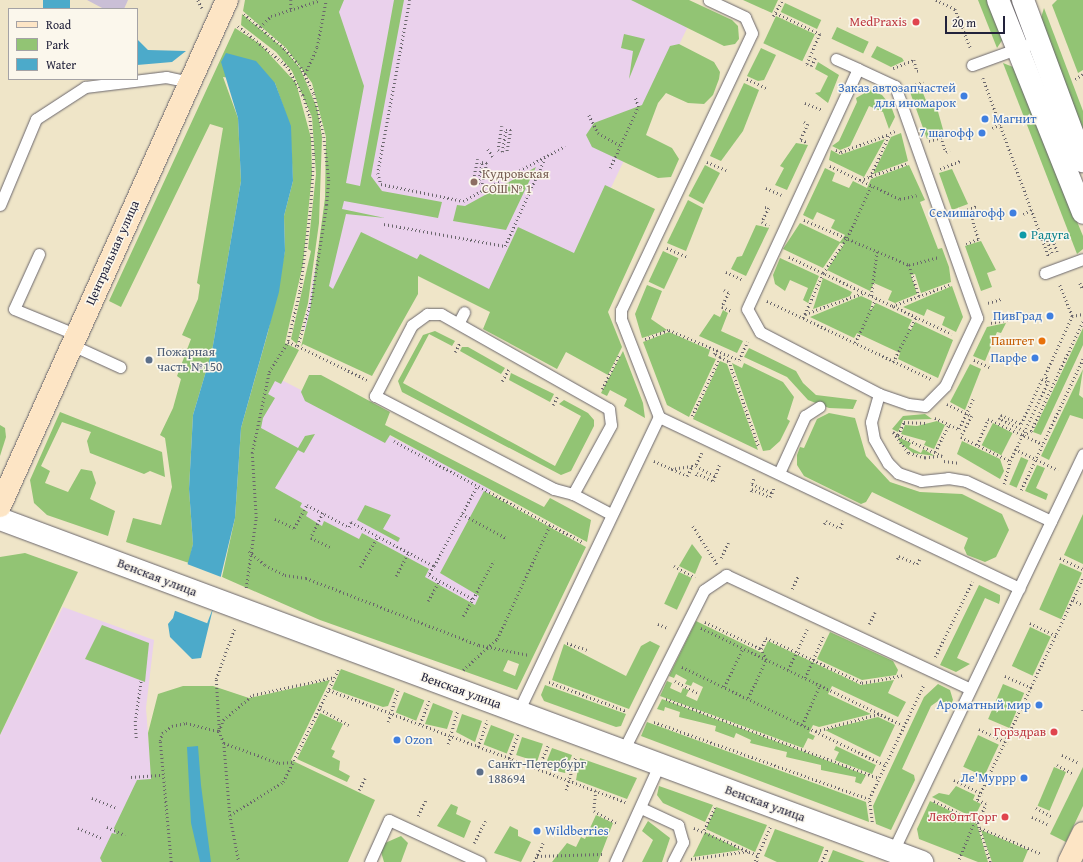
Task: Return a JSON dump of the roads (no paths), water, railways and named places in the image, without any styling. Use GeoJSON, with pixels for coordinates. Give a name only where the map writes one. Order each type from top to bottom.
{"type":"FeatureCollection","features":[{"type":"Feature","properties":{"kind":"street"},"geometry":{"type":"LineString","coordinates":[[1026,1],[1029,44],[1083,213]]}},
{"type":"Feature","properties":{"kind":"street","name":"Центральная улица"},"geometry":{"type":"LineString","coordinates":[[0,506],[190,82],[232,4]]}},
{"type":"Feature","properties":{"kind":"street"},"geometry":{"type":"LineString","coordinates":[[1001,6],[1029,44],[1083,161]]}},
{"type":"Feature","properties":{"kind":"street","name":"Венская улица"},"geometry":{"type":"LineString","coordinates":[[0,519],[226,604],[518,722],[624,751],[922,862]]}},
{"type":"Feature","properties":{"kind":"street"},"geometry":{"type":"LineString","coordinates":[[1069,862],[1083,833]]}},
{"type":"Feature","properties":{"kind":"lane"},"geometry":{"type":"LineString","coordinates":[[709,0],[746,17],[752,33],[621,310],[621,319],[659,417],[1019,588]]}},
{"type":"Feature","properties":{"kind":"lane"},"geometry":{"type":"LineString","coordinates":[[1001,6],[1026,1]]}},
{"type":"Feature","properties":{"kind":"lane"},"geometry":{"type":"LineString","coordinates":[[972,65],[1029,44]]}},
{"type":"Feature","properties":{"kind":"lane"},"geometry":{"type":"LineString","coordinates":[[836,59],[858,69],[895,86],[955,252],[977,318],[944,386],[937,397],[925,406],[879,394],[760,332],[747,309],[858,69]]}},
{"type":"Feature","properties":{"kind":"lane"},"geometry":{"type":"LineString","coordinates":[[0,205],[36,119],[85,87],[166,77],[190,82]]}},
{"type":"Feature","properties":{"kind":"lane"},"geometry":{"type":"LineString","coordinates":[[39,254],[14,309],[74,340],[120,367]]}},
{"type":"Feature","properties":{"kind":"lane"},"geometry":{"type":"LineString","coordinates":[[1045,273],[1083,259]]}},
{"type":"Feature","properties":{"kind":"lane"},"geometry":{"type":"LineString","coordinates":[[573,494],[611,425],[609,409],[462,318],[441,314],[427,314],[412,325],[375,396],[554,489],[573,494],[611,514]]}},
{"type":"Feature","properties":{"kind":"lane"},"geometry":{"type":"LineString","coordinates":[[879,394],[871,422],[874,439],[888,463],[898,473],[921,481],[948,478],[966,481],[1050,522]]}},
{"type":"Feature","properties":{"kind":"lane"},"geometry":{"type":"LineString","coordinates":[[779,473],[805,416],[819,407]]}},
{"type":"Feature","properties":{"kind":"lane"},"geometry":{"type":"LineString","coordinates":[[518,722],[543,658],[594,549],[659,417]]}},
{"type":"Feature","properties":{"kind":"lane"},"geometry":{"type":"LineString","coordinates":[[892,851],[1083,454]]}},
{"type":"Feature","properties":{"kind":"lane"},"geometry":{"type":"LineString","coordinates":[[624,751],[704,590],[726,575],[970,689]]}},
{"type":"Feature","properties":{"kind":"lane"},"geometry":{"type":"LineString","coordinates":[[615,862],[641,808],[659,765]]}},
{"type":"Feature","properties":{"kind":"lane"},"geometry":{"type":"LineString","coordinates":[[641,808],[678,825],[683,842],[673,862]]}},
{"type":"Feature","properties":{"kind":"lane"},"geometry":{"type":"LineString","coordinates":[[370,862],[389,820],[480,862]]}},
{"type":"Feature","properties":{"kind":"water"},"geometry":{"type":"Polygon","coordinates":[[[43,0],[70,0],[70,8],[43,8],[43,0]]]}},
{"type":"Feature","properties":{"kind":"water"},"geometry":{"type":"Polygon","coordinates":[[[138,40],[148,50],[186,51],[172,62],[138,65],[138,40]]]}},
{"type":"Feature","properties":{"kind":"water"},"geometry":{"type":"Polygon","coordinates":[[[226,53],[256,61],[275,83],[291,126],[293,181],[284,216],[285,251],[279,292],[241,428],[235,518],[201,658],[192,659],[170,637],[168,624],[173,618],[193,544],[189,489],[193,415],[212,351],[241,181],[238,118],[221,62],[226,53]]]}},
{"type":"Feature","properties":{"kind":"water"},"geometry":{"type":"Polygon","coordinates":[[[198,746],[201,785],[211,862],[200,862],[191,823],[187,747],[198,746]]]}},
{"type":"Feature","properties":{"kind":"place","name":"MedPraxis"},"geometry":{"type":"Point","coordinates":[916,22]}},
{"type":"Feature","properties":{"kind":"place","name":"Заказ автозапчастей для иномарок"},"geometry":{"type":"Point","coordinates":[964,96]}},
{"type":"Feature","properties":{"kind":"place","name":"Магнит"},"geometry":{"type":"Point","coordinates":[985,119]}},
{"type":"Feature","properties":{"kind":"place","name":"7 шагофф"},"geometry":{"type":"Point","coordinates":[982,133]}},
{"type":"Feature","properties":{"kind":"place","name":"Кудровская СОШ № 1"},"geometry":{"type":"Point","coordinates":[474,182]}},
{"type":"Feature","properties":{"kind":"place","name":"Семишагофф"},"geometry":{"type":"Point","coordinates":[1013,213]}},
{"type":"Feature","properties":{"kind":"place","name":"Радуга"},"geometry":{"type":"Point","coordinates":[1023,235]}},
{"type":"Feature","properties":{"kind":"place","name":"ПивГрад"},"geometry":{"type":"Point","coordinates":[1050,316]}},
{"type":"Feature","properties":{"kind":"place","name":"Паштет"},"geometry":{"type":"Point","coordinates":[1042,341]}},
{"type":"Feature","properties":{"kind":"place","name":"Парфе"},"geometry":{"type":"Point","coordinates":[1035,358]}},
{"type":"Feature","properties":{"kind":"place","name":"Пожарная часть №150"},"geometry":{"type":"Point","coordinates":[149,360]}},
{"type":"Feature","properties":{"kind":"place","name":"Ароматный мир"},"geometry":{"type":"Point","coordinates":[1039,705]}},
{"type":"Feature","properties":{"kind":"place","name":"Горздрав"},"geometry":{"type":"Point","coordinates":[1054,732]}},
{"type":"Feature","properties":{"kind":"place","name":"Ozon"},"geometry":{"type":"Point","coordinates":[397,740]}},
{"type":"Feature","properties":{"kind":"place","name":"Санкт-Петербург 188694"},"geometry":{"type":"Point","coordinates":[480,772]}},
{"type":"Feature","properties":{"kind":"place","name":"Ле'Муррр"},"geometry":{"type":"Point","coordinates":[1024,778]}},
{"type":"Feature","properties":{"kind":"place","name":"ЛекОптТорг"},"geometry":{"type":"Point","coordinates":[1005,817]}},
{"type":"Feature","properties":{"kind":"place","name":"Wildberries"},"geometry":{"type":"Point","coordinates":[537,831]}}]}
